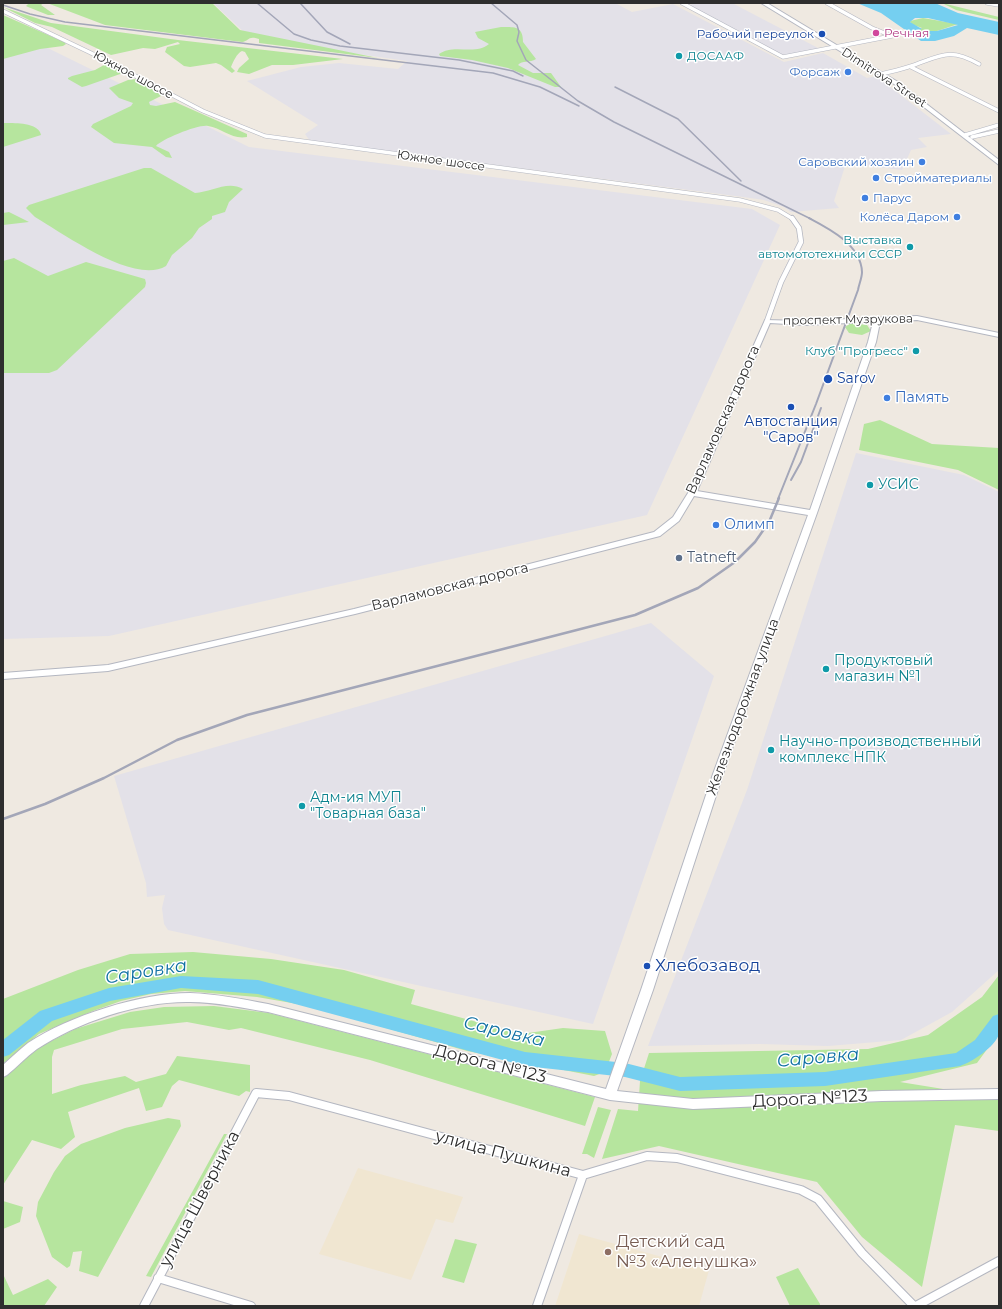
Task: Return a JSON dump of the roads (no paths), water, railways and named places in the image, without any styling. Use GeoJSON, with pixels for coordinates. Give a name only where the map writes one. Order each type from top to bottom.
{"type":"FeatureCollection","features":[{"type":"Feature","properties":{"kind":"street"},"geometry":{"type":"LineString","coordinates":[[682,3],[783,57],[892,36],[872,28],[827,3]]}},
{"type":"Feature","properties":{"kind":"street","name":"Dimitrova Street"},"geometry":{"type":"LineString","coordinates":[[763,3],[908,91],[967,136],[999,163]]}},
{"type":"Feature","properties":{"kind":"street"},"geometry":{"type":"LineString","coordinates":[[987,3],[999,5]]}},
{"type":"Feature","properties":{"kind":"street","name":"Южное шоссе"},"geometry":{"type":"LineString","coordinates":[[3,11],[101,58],[186,103],[250,132],[265,136],[740,200],[780,210],[791,218],[799,229],[801,239],[786,270],[767,321]]}},
{"type":"Feature","properties":{"kind":"street"},"geometry":{"type":"LineString","coordinates":[[881,74],[911,67],[927,59],[953,52],[969,58],[979,64]]}},
{"type":"Feature","properties":{"kind":"street"},"geometry":{"type":"LineString","coordinates":[[911,67],[999,111]]}},
{"type":"Feature","properties":{"kind":"street"},"geometry":{"type":"LineString","coordinates":[[967,136],[999,125]]}},
{"type":"Feature","properties":{"kind":"street"},"geometry":{"type":"LineString","coordinates":[[967,136],[999,131]]}},
{"type":"Feature","properties":{"kind":"street","name":"проспект Музрукова"},"geometry":{"type":"LineString","coordinates":[[767,321],[804,323],[917,318],[999,335]]}},
{"type":"Feature","properties":{"kind":"street","name":"Железнодорожная улица"},"geometry":{"type":"LineString","coordinates":[[610,1095],[628,1047],[718,774],[813,513],[872,342],[877,320]]}},
{"type":"Feature","properties":{"kind":"street","name":"Варламовская дорога"},"geometry":{"type":"LineString","coordinates":[[3,676],[108,668],[347,612],[657,534],[676,519],[692,493],[767,321]]}},
{"type":"Feature","properties":{"kind":"street"},"geometry":{"type":"LineString","coordinates":[[692,493],[813,513]]}},
{"type":"Feature","properties":{"kind":"street","name":"Дорога №123"},"geometry":{"type":"LineString","coordinates":[[3,1072],[37,1043],[81,1021],[135,1005],[178,998],[214,999],[268,1008],[610,1095],[693,1104],[882,1096],[999,1094]]}},
{"type":"Feature","properties":{"kind":"street","name":"улица Пушкина"},"geometry":{"type":"LineString","coordinates":[[256,1093],[289,1096],[583,1175],[647,1156],[677,1158],[801,1190],[818,1199],[831,1213],[862,1253],[915,1306],[999,1261]]}},
{"type":"Feature","properties":{"kind":"street","name":"улица Шверника"},"geometry":{"type":"LineString","coordinates":[[144,1306],[256,1093]]}},
{"type":"Feature","properties":{"kind":"street"},"geometry":{"type":"LineString","coordinates":[[537,1306],[583,1175]]}},
{"type":"Feature","properties":{"kind":"street"},"geometry":{"type":"LineString","coordinates":[[158,1278],[251,1306]]}},
{"type":"Feature","properties":{"kind":"water"},"geometry":{"type":"Polygon","coordinates":[[[857,3],[935,3],[958,13],[999,22],[999,35],[967,28],[954,36],[935,41],[921,41],[881,13],[857,3]],[[915,18],[910,22],[922,29],[915,31],[916,32],[927,37],[931,35],[925,31],[937,31],[958,25],[928,18],[915,18]]]}},
{"type":"Feature","properties":{"kind":"waterway","name":"Саровка"},"geometry":{"type":"LineString","coordinates":[[3,1050],[46,1016],[109,995],[181,982],[258,987],[525,1059],[625,1070],[680,1084],[825,1079],[960,1059],[981,1045],[999,1021]]}},
{"type":"Feature","properties":{"kind":"railway"},"geometry":{"type":"LineString","coordinates":[[257,3],[294,34],[311,40],[340,46],[459,60],[513,71],[523,76]]}},
{"type":"Feature","properties":{"kind":"railway"},"geometry":{"type":"LineString","coordinates":[[300,3],[327,32],[350,44]]}},
{"type":"Feature","properties":{"kind":"railway"},"geometry":{"type":"LineString","coordinates":[[491,3],[517,25],[519,32],[517,41],[526,60],[578,101],[614,122],[809,218]]}},
{"type":"Feature","properties":{"kind":"railway"},"geometry":{"type":"LineString","coordinates":[[3,5],[30,14],[65,22],[493,73],[540,87],[579,106]]}},
{"type":"Feature","properties":{"kind":"railway"},"geometry":{"type":"LineString","coordinates":[[615,87],[678,119],[741,181]]}},
{"type":"Feature","properties":{"kind":"railway"},"geometry":{"type":"LineString","coordinates":[[778,499],[816,404],[858,290],[862,274],[860,262],[850,246],[835,233],[809,218]]}},
{"type":"Feature","properties":{"kind":"railway"},"geometry":{"type":"LineString","coordinates":[[791,480],[801,462],[821,408]]}},
{"type":"Feature","properties":{"kind":"railway"},"geometry":{"type":"LineString","coordinates":[[3,819],[45,804],[104,778],[177,740],[247,715],[635,615],[698,588],[735,562],[755,542],[769,522],[779,498]]}},
{"type":"Feature","properties":{"kind":"place","name":"Речная"},"geometry":{"type":"Point","coordinates":[876,33]}},
{"type":"Feature","properties":{"kind":"place","name":"Рабочий переулок"},"geometry":{"type":"Point","coordinates":[822,34]}},
{"type":"Feature","properties":{"kind":"place","name":"ДОСААФ"},"geometry":{"type":"Point","coordinates":[679,56]}},
{"type":"Feature","properties":{"kind":"place","name":"Форсаж"},"geometry":{"type":"Point","coordinates":[848,72]}},
{"type":"Feature","properties":{"kind":"place","name":"Саровский хозяин"},"geometry":{"type":"Point","coordinates":[922,162]}},
{"type":"Feature","properties":{"kind":"place","name":"Стройматериалы"},"geometry":{"type":"Point","coordinates":[876,178]}},
{"type":"Feature","properties":{"kind":"place","name":"Парус"},"geometry":{"type":"Point","coordinates":[865,198]}},
{"type":"Feature","properties":{"kind":"place","name":"Колёса Даром"},"geometry":{"type":"Point","coordinates":[957,217]}},
{"type":"Feature","properties":{"kind":"place","name":"Выставка автомототехники СССР"},"geometry":{"type":"Point","coordinates":[910,247]}},
{"type":"Feature","properties":{"kind":"place","name":"Клуб \"Прогресс\""},"geometry":{"type":"Point","coordinates":[916,351]}},
{"type":"Feature","properties":{"kind":"place","name":"Sarov"},"geometry":{"type":"Point","coordinates":[828,379]}},
{"type":"Feature","properties":{"kind":"place","name":"Память"},"geometry":{"type":"Point","coordinates":[887,398]}},
{"type":"Feature","properties":{"kind":"place","name":"Автостанция \"Саров\""},"geometry":{"type":"Point","coordinates":[791,407]}},
{"type":"Feature","properties":{"kind":"place","name":"УСИС"},"geometry":{"type":"Point","coordinates":[870,485]}},
{"type":"Feature","properties":{"kind":"place","name":"Олимп"},"geometry":{"type":"Point","coordinates":[716,525]}},
{"type":"Feature","properties":{"kind":"place","name":"Tatneft"},"geometry":{"type":"Point","coordinates":[679,558]}},
{"type":"Feature","properties":{"kind":"place","name":"Продуктовый магазин №1"},"geometry":{"type":"Point","coordinates":[826,669]}},
{"type":"Feature","properties":{"kind":"place","name":"Научно-производственный комплекс НПК"},"geometry":{"type":"Point","coordinates":[771,750]}},
{"type":"Feature","properties":{"kind":"place","name":"Адм-ия МУП \"Товарная база\""},"geometry":{"type":"Point","coordinates":[302,806]}},
{"type":"Feature","properties":{"kind":"place","name":"Хлебозавод"},"geometry":{"type":"Point","coordinates":[647,966]}},
{"type":"Feature","properties":{"kind":"place","name":"Детский сад №3 «Аленушка»"},"geometry":{"type":"Point","coordinates":[608,1252]}}]}
